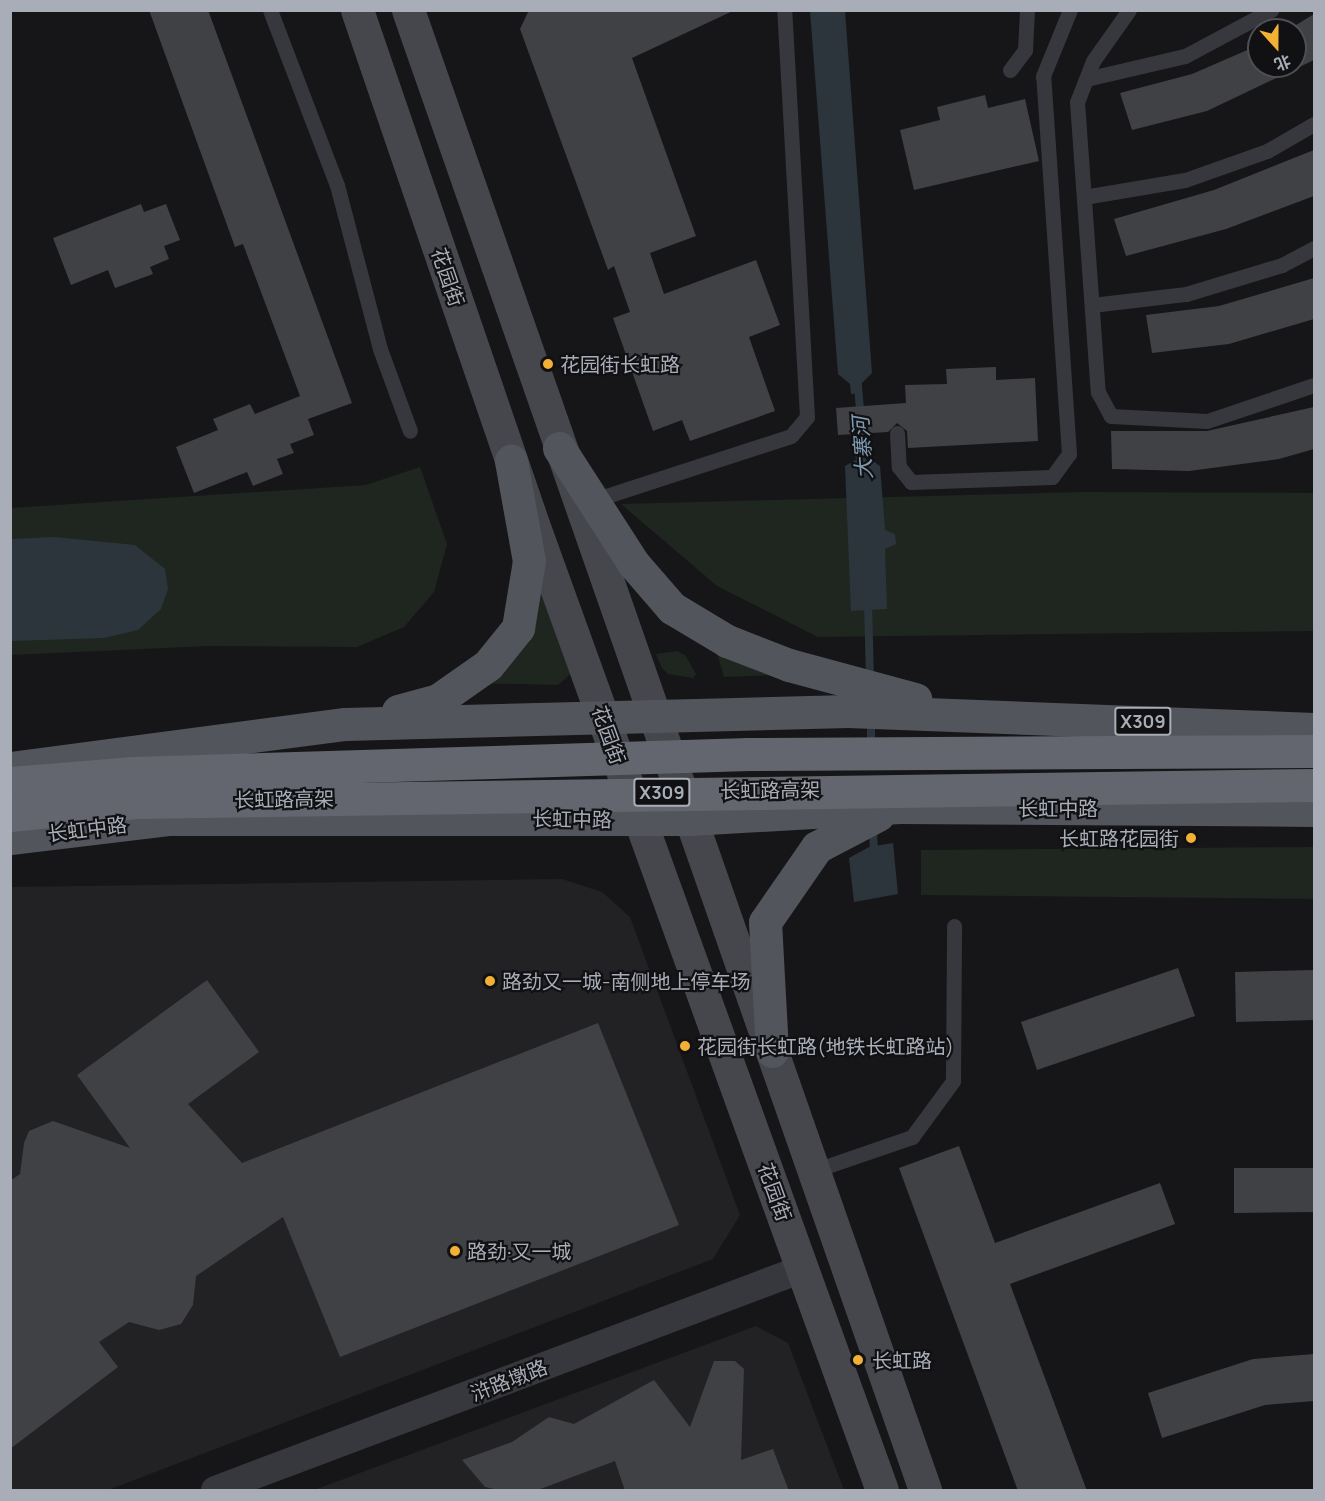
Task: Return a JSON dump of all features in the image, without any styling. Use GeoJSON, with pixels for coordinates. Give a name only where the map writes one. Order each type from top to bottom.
{"type":"FeatureCollection","features":[{"type":"Feature","properties":{"kind":"highway","name":"长虹路高架"},"geometry":{"type":"LineString","coordinates":[[10,783],[134,773],[749,754],[1314,751]]}},
{"type":"Feature","properties":{"kind":"highway","name":"长虹路高架"},"geometry":{"type":"LineString","coordinates":[[10,815],[147,801],[1314,785]]}},
{"type":"Feature","properties":{"kind":"main road","name":"花园街"},"geometry":{"type":"LineString","coordinates":[[357,10],[511,461],[882,1491]]}},
{"type":"Feature","properties":{"kind":"main road"},"geometry":{"type":"LineString","coordinates":[[408,10],[560,448],[585,503],[654,715],[925,1491]]}},
{"type":"Feature","properties":{"kind":"main road"},"geometry":{"type":"LineString","coordinates":[[345,724],[438,700],[488,666],[518,628],[529,561],[511,461]]}},
{"type":"Feature","properties":{"kind":"main road"},"geometry":{"type":"LineString","coordinates":[[585,503],[672,608],[727,641],[846,697]]}},
{"type":"Feature","properties":{"kind":"main road"},"geometry":{"type":"LineString","coordinates":[[10,768],[345,724],[654,715],[846,697],[972,713],[1314,709]]}},
{"type":"Feature","properties":{"kind":"main road","name":"X309"},"geometry":{"type":"LineString","coordinates":[[972,713],[1314,729]]}},
{"type":"Feature","properties":{"kind":"main road"},"geometry":{"type":"LineString","coordinates":[[505,720],[510,818]]}},
{"type":"Feature","properties":{"kind":"main road"},"geometry":{"type":"LineString","coordinates":[[10,763],[58,762]]}},
{"type":"Feature","properties":{"kind":"main road","name":"长虹中路"},"geometry":{"type":"LineString","coordinates":[[10,838],[170,819],[640,820],[860,816],[900,807],[1314,810]]}},
{"type":"Feature","properties":{"kind":"main road"},"geometry":{"type":"LineString","coordinates":[[772,1051],[765,922],[817,847],[860,816]]}},
{"type":"Feature","properties":{"kind":"street","name":"浒路墩路"},"geometry":{"type":"LineString","coordinates":[[215,1491],[802,1269]]}},
{"type":"Feature","properties":{"kind":"lane"},"geometry":{"type":"LineString","coordinates":[[270,10],[337,185],[380,349],[410,431]]}},
{"type":"Feature","properties":{"kind":"lane"},"geometry":{"type":"LineString","coordinates":[[585,503],[792,436],[807,417],[784,10]]}},
{"type":"Feature","properties":{"kind":"lane"},"geometry":{"type":"LineString","coordinates":[[1010,70],[1025,50],[1027,10]]}},
{"type":"Feature","properties":{"kind":"lane"},"geometry":{"type":"LineString","coordinates":[[897,433],[898,467],[911,482],[1052,477],[1069,454],[1043,76],[1070,10]]}},
{"type":"Feature","properties":{"kind":"lane"},"geometry":{"type":"LineString","coordinates":[[1129,10],[1093,61],[1077,102],[1098,392],[1111,416],[1207,421],[1314,385]]}},
{"type":"Feature","properties":{"kind":"lane"},"geometry":{"type":"LineString","coordinates":[[1086,79],[1185,56],[1271,10]]}},
{"type":"Feature","properties":{"kind":"lane"},"geometry":{"type":"LineString","coordinates":[[1084,197],[1185,180],[1268,151],[1314,124]]}},
{"type":"Feature","properties":{"kind":"lane"},"geometry":{"type":"LineString","coordinates":[[1092,305],[1186,294],[1282,265],[1314,248]]}},
{"type":"Feature","properties":{"kind":"lane"},"geometry":{"type":"LineString","coordinates":[[813,1171],[912,1137],[953,1081],[954,926]]}},
{"type":"Feature","properties":{"kind":"shaded area"},"geometry":{"type":"Polygon","coordinates":[[[810,11],[845,11],[872,373],[862,383],[862,393],[851,394],[850,384],[838,374],[810,11]]]}},
{"type":"Feature","properties":{"kind":"shaded area"},"geometry":{"type":"Polygon","coordinates":[[[870,449],[870,459],[880,466],[885,530],[895,534],[896,544],[885,549],[887,609],[851,611],[845,466],[856,460],[855,450],[870,449]]]}},
{"type":"Feature","properties":{"kind":"shaded area"},"geometry":{"type":"Polygon","coordinates":[[[420,467],[447,544],[434,592],[404,627],[357,647],[208,646],[11,655],[10,508],[366,485],[420,467]]]}},
{"type":"Feature","properties":{"kind":"shaded area"},"geometry":{"type":"Polygon","coordinates":[[[1084,492],[1314,493],[1314,631],[818,637],[717,586],[621,504],[1084,492]]]}},
{"type":"Feature","properties":{"kind":"shaded area"},"geometry":{"type":"Polygon","coordinates":[[[54,537],[135,545],[165,569],[168,589],[161,609],[138,630],[104,638],[11,641],[11,539],[54,537]]]}},
{"type":"Feature","properties":{"kind":"shaded area"},"geometry":{"type":"Polygon","coordinates":[[[547,584],[576,669],[558,685],[470,683],[534,588],[547,584]]]}},
{"type":"Feature","properties":{"kind":"shaded area"},"geometry":{"type":"Polygon","coordinates":[[[716,650],[776,675],[724,677],[716,650]]]}},
{"type":"Feature","properties":{"kind":"shaded area"},"geometry":{"type":"Polygon","coordinates":[[[677,651],[685,655],[696,674],[693,678],[668,674],[662,668],[656,654],[677,651]]]}},
{"type":"Feature","properties":{"kind":"shaded area"},"geometry":{"type":"Polygon","coordinates":[[[893,843],[898,894],[854,902],[849,858],[869,847],[893,843]]]}},
{"type":"Feature","properties":{"kind":"shaded area"},"geometry":{"type":"Polygon","coordinates":[[[1314,847],[1314,899],[921,895],[921,850],[1314,847]]]}},
{"type":"Feature","properties":{"kind":"shaded area"},"geometry":{"type":"Polygon","coordinates":[[[562,879],[602,892],[630,917],[740,1215],[713,1259],[108,1490],[11,1490],[10,887],[562,879]]]}},
{"type":"Feature","properties":{"kind":"shaded area"},"geometry":{"type":"Polygon","coordinates":[[[756,1326],[788,1343],[844,1490],[314,1490],[756,1326]]]}},
{"type":"Feature","properties":{"kind":"building"},"geometry":{"type":"Polygon","coordinates":[[[149,10],[208,10],[352,403],[308,419],[314,435],[290,444],[294,453],[277,459],[283,474],[253,486],[247,472],[194,493],[176,447],[218,430],[213,419],[250,404],[255,414],[300,396],[243,244],[235,247],[149,10]]]}},
{"type":"Feature","properties":{"kind":"building"},"geometry":{"type":"Polygon","coordinates":[[[529,10],[735,10],[632,58],[696,236],[650,253],[664,294],[756,260],[780,325],[749,337],[775,411],[690,441],[682,420],[653,431],[613,318],[630,312],[614,266],[608,270],[520,29],[529,10]]]}},
{"type":"Feature","properties":{"kind":"building"},"geometry":{"type":"Polygon","coordinates":[[[1314,14],[1314,60],[1307,63],[1307,18],[1314,14]]]}},
{"type":"Feature","properties":{"kind":"building"},"geometry":{"type":"Polygon","coordinates":[[[1247,50],[1247,78],[1276,78],[1207,111],[1132,130],[1120,93],[1192,74],[1247,50]]]}},
{"type":"Feature","properties":{"kind":"building"},"geometry":{"type":"Polygon","coordinates":[[[985,95],[988,108],[1025,99],[1039,161],[914,190],[900,130],[940,120],[937,107],[985,95]]]}},
{"type":"Feature","properties":{"kind":"building"},"geometry":{"type":"Polygon","coordinates":[[[1314,150],[1314,196],[1226,229],[1126,256],[1114,219],[1214,190],[1314,150]]]}},
{"type":"Feature","properties":{"kind":"building"},"geometry":{"type":"Polygon","coordinates":[[[141,204],[144,212],[166,204],[180,240],[164,246],[169,259],[150,267],[153,274],[115,288],[108,270],[71,285],[53,238],[141,204]]]}},
{"type":"Feature","properties":{"kind":"building"},"geometry":{"type":"Polygon","coordinates":[[[1314,278],[1314,319],[1229,344],[1152,353],[1146,315],[1219,306],[1314,278]]]}},
{"type":"Feature","properties":{"kind":"building"},"geometry":{"type":"Polygon","coordinates":[[[996,367],[996,380],[1035,378],[1038,441],[908,448],[907,431],[897,423],[888,432],[838,435],[836,408],[906,403],[905,385],[947,384],[946,369],[996,367]]]}},
{"type":"Feature","properties":{"kind":"building"},"geometry":{"type":"Polygon","coordinates":[[[1314,407],[1314,449],[1279,459],[1189,471],[1112,469],[1111,431],[1207,431],[1314,407]]]}},
{"type":"Feature","properties":{"kind":"building"},"geometry":{"type":"Polygon","coordinates":[[[1178,968],[1195,1016],[1037,1070],[1021,1022],[1178,968]]]}},
{"type":"Feature","properties":{"kind":"building"},"geometry":{"type":"Polygon","coordinates":[[[1314,970],[1314,1020],[1236,1022],[1235,972],[1314,970]]]}},
{"type":"Feature","properties":{"kind":"building","name":"路劲·又一城"},"geometry":{"type":"Polygon","coordinates":[[[207,980],[259,1052],[188,1104],[242,1163],[598,1023],[679,1225],[340,1357],[283,1217],[196,1276],[193,1305],[181,1324],[159,1330],[129,1322],[99,1342],[118,1367],[10,1449],[10,1181],[20,1174],[24,1143],[29,1131],[53,1121],[130,1148],[77,1075],[207,980]]]}},
{"type":"Feature","properties":{"kind":"building"},"geometry":{"type":"Polygon","coordinates":[[[959,1146],[995,1243],[1160,1183],[1175,1224],[1010,1284],[1087,1491],[1018,1491],[899,1168],[959,1146]]]}},
{"type":"Feature","properties":{"kind":"building"},"geometry":{"type":"Polygon","coordinates":[[[1234,1168],[1314,1168],[1314,1212],[1234,1213],[1234,1168]]]}},
{"type":"Feature","properties":{"kind":"building"},"geometry":{"type":"Polygon","coordinates":[[[1314,1354],[1314,1401],[1265,1405],[1162,1438],[1148,1393],[1253,1359],[1314,1354]]]}},
{"type":"Feature","properties":{"kind":"building"},"geometry":{"type":"Polygon","coordinates":[[[714,1361],[735,1361],[744,1369],[741,1460],[773,1449],[789,1491],[625,1491],[615,1461],[535,1491],[504,1491],[485,1487],[462,1460],[512,1442],[549,1417],[574,1424],[654,1380],[690,1427],[714,1361]]]}},
{"type":"Feature","properties":{"kind":"waterway","name":"大寨河"},"geometry":{"type":"LineString","coordinates":[[858,386],[864,458]]}},
{"type":"Feature","properties":{"kind":"waterway","name":"大寨河"},"geometry":{"type":"LineString","coordinates":[[868,602],[870,680]]}},
{"type":"Feature","properties":{"kind":"waterway","name":"大寨河"},"geometry":{"type":"LineString","coordinates":[[871,719],[871,746]]}},
{"type":"Feature","properties":{"kind":"waterway","name":"大寨河"},"geometry":{"type":"LineString","coordinates":[[873,827],[874,854]]}},
{"type":"Feature","properties":{"kind":"place","name":"花园街长虹路"},"geometry":{"type":"Point","coordinates":[548,364]}},
{"type":"Feature","properties":{"kind":"place","name":"长虹路花园街"},"geometry":{"type":"Point","coordinates":[1191,838]}},
{"type":"Feature","properties":{"kind":"place","name":"路劲又一城-南侧地上停车场"},"geometry":{"type":"Point","coordinates":[490,981]}},
{"type":"Feature","properties":{"kind":"place","name":"花园街长虹路(地铁长虹路站)"},"geometry":{"type":"Point","coordinates":[685,1046]}},
{"type":"Feature","properties":{"kind":"place","name":"路劲·又一城"},"geometry":{"type":"Point","coordinates":[455,1251]}},
{"type":"Feature","properties":{"kind":"place","name":"长虹路"},"geometry":{"type":"Point","coordinates":[858,1360]}}]}
